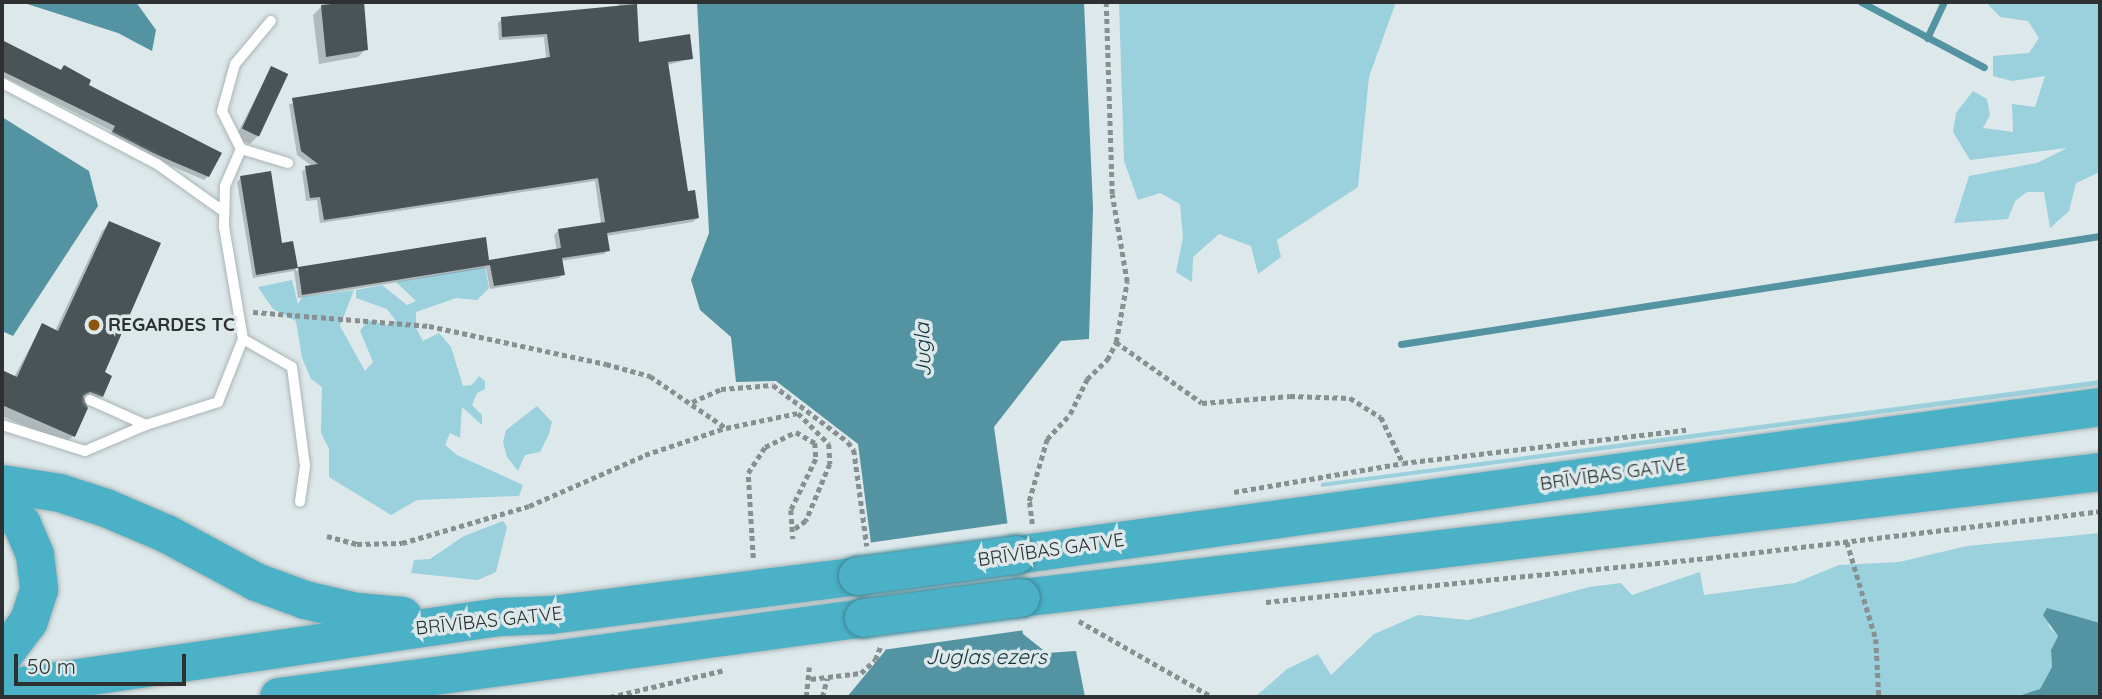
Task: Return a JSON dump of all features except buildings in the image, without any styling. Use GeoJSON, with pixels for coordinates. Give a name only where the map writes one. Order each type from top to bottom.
{"type":"FeatureCollection","features":[{"type":"Feature","properties":{"kind":"highway","name":"BRĪVĪBAS GATVE"},"geometry":{"type":"LineString","coordinates":[[2,689],[500,617],[551,615],[1024,541],[2100,407]]}},
{"type":"Feature","properties":{"kind":"highway"},"geometry":{"type":"LineString","coordinates":[[279,697],[871,624],[1021,598],[2100,472]]}},
{"type":"Feature","properties":{"kind":"highway"},"geometry":{"type":"LineString","coordinates":[[2,484],[60,493],[106,508],[167,534],[256,582],[305,600],[390,616],[500,617]]}},
{"type":"Feature","properties":{"kind":"highway"},"geometry":{"type":"LineString","coordinates":[[2,504],[22,524],[36,555],[39,590],[29,621],[2,657]]}},
{"type":"Feature","properties":{"kind":"lane"},"geometry":{"type":"LineString","coordinates":[[271,21],[235,64],[222,111],[241,149],[288,163]]}},
{"type":"Feature","properties":{"kind":"lane"},"geometry":{"type":"LineString","coordinates":[[2,83],[157,163],[223,211]]}},
{"type":"Feature","properties":{"kind":"lane"},"geometry":{"type":"LineString","coordinates":[[2,425],[85,451],[146,425],[218,402],[243,339],[223,211],[225,186],[241,149]]}},
{"type":"Feature","properties":{"kind":"lane"},"geometry":{"type":"LineString","coordinates":[[243,339],[292,367],[306,466],[300,502]]}},
{"type":"Feature","properties":{"kind":"lane"},"geometry":{"type":"LineString","coordinates":[[90,400],[146,425]]}},
{"type":"Feature","properties":{"kind":"path"},"geometry":{"type":"LineString","coordinates":[[1024,541],[1029,500],[1047,439],[1070,414],[1087,379],[1107,360],[1116,342],[1127,264],[1112,194],[1106,2]]}},
{"type":"Feature","properties":{"kind":"path"},"geometry":{"type":"LineString","coordinates":[[240,312],[429,326],[650,376],[692,402],[726,428]]}},
{"type":"Feature","properties":{"kind":"path"},"geometry":{"type":"LineString","coordinates":[[1116,342],[1202,403],[1290,396],[1350,398],[1381,417],[1403,463]]}},
{"type":"Feature","properties":{"kind":"path"},"geometry":{"type":"LineString","coordinates":[[692,402],[721,389],[773,385],[854,450],[864,568]]}},
{"type":"Feature","properties":{"kind":"path"},"geometry":{"type":"LineString","coordinates":[[327,536],[357,544],[402,543],[529,506],[645,455],[726,428],[798,413],[815,426],[829,444],[830,464],[806,521],[792,531]]}},
{"type":"Feature","properties":{"kind":"path"},"geometry":{"type":"LineString","coordinates":[[815,426],[818,419]]}},
{"type":"Feature","properties":{"kind":"path"},"geometry":{"type":"LineString","coordinates":[[753,558],[748,473],[765,447],[796,432],[815,443],[816,459],[791,510],[793,539]]}},
{"type":"Feature","properties":{"kind":"path"},"geometry":{"type":"LineString","coordinates":[[1259,602],[1847,542],[2100,512]]}},
{"type":"Feature","properties":{"kind":"path"},"geometry":{"type":"LineString","coordinates":[[1847,542],[1876,639],[1879,697]]}},
{"type":"Feature","properties":{"kind":"path"},"geometry":{"type":"LineString","coordinates":[[1083,614],[1070,615],[1151,666],[1212,697]]}},
{"type":"Feature","properties":{"kind":"path"},"geometry":{"type":"LineString","coordinates":[[811,678],[827,679],[861,674],[880,650],[871,624]]}},
{"type":"Feature","properties":{"kind":"path"},"geometry":{"type":"LineString","coordinates":[[806,697],[811,678],[809,667]]}},
{"type":"Feature","properties":{"kind":"path"},"geometry":{"type":"LineString","coordinates":[[822,697],[827,679]]}},
{"type":"Feature","properties":{"kind":"shaded area"},"geometry":{"type":"Polygon","coordinates":[[[1119,2],[1396,2],[1369,77],[1358,187],[1277,240],[1281,257],[1258,274],[1251,246],[1219,234],[1193,257],[1192,282],[1176,272],[1183,238],[1180,204],[1160,193],[1138,200],[1124,161],[1119,2]]]}},
{"type":"Feature","properties":{"kind":"shaded area"},"geometry":{"type":"Polygon","coordinates":[[[1986,2],[2100,2],[2100,172],[2076,183],[2069,211],[2050,228],[2044,192],[2027,192],[2015,201],[2008,219],[1954,223],[1969,176],[2037,163],[2067,148],[1970,160],[1953,132],[1956,113],[1973,91],[1987,99],[1990,115],[1983,128],[2013,132],[2012,104],[2035,107],[2045,76],[2012,81],[1993,76],[1993,56],[2029,53],[2039,38],[2028,21],[2000,17],[1986,2]]]}},
{"type":"Feature","properties":{"kind":"shaded area"},"geometry":{"type":"Polygon","coordinates":[[[485,267],[489,288],[477,300],[456,298],[416,312],[416,328],[423,341],[439,333],[451,347],[463,386],[472,385],[479,376],[485,381],[485,389],[477,393],[472,405],[482,415],[482,425],[462,407],[460,438],[450,433],[445,445],[457,455],[523,485],[519,496],[417,500],[391,515],[329,477],[329,449],[321,433],[322,387],[311,379],[302,358],[296,321],[273,309],[258,287],[292,280],[298,304],[302,297],[354,290],[340,326],[365,371],[373,362],[360,331],[368,320],[389,326],[396,321],[387,309],[356,298],[356,290],[382,285],[407,305],[416,301],[396,282],[485,267]]]}},
{"type":"Feature","properties":{"kind":"shaded area"},"geometry":{"type":"Polygon","coordinates":[[[2100,380],[2100,385],[1321,487],[1321,483],[2100,380]]]}},
{"type":"Feature","properties":{"kind":"shaded area"},"geometry":{"type":"Polygon","coordinates":[[[537,406],[552,422],[549,434],[540,452],[525,455],[518,471],[507,457],[503,442],[506,430],[537,406]]]}},
{"type":"Feature","properties":{"kind":"shaded area"},"geometry":{"type":"Polygon","coordinates":[[[503,521],[507,527],[496,572],[478,580],[411,573],[414,560],[430,559],[464,536],[503,521]]]}},
{"type":"Feature","properties":{"kind":"shaded area"},"geometry":{"type":"Polygon","coordinates":[[[2100,533],[2100,623],[2047,609],[2049,627],[2058,636],[2051,650],[2052,667],[2040,689],[2015,697],[1255,697],[1287,669],[1318,654],[1331,675],[1374,634],[1418,615],[1468,620],[1589,587],[1621,583],[1632,595],[1700,572],[1704,595],[1795,583],[1839,565],[1899,562],[1967,546],[2100,533]]]}},
{"type":"Feature","properties":{"kind":"water"},"geometry":{"type":"Polygon","coordinates":[[[21,2],[136,2],[156,30],[152,51],[118,33],[21,2]]]}},
{"type":"Feature","properties":{"kind":"water"},"geometry":{"type":"Polygon","coordinates":[[[697,2],[1084,2],[1093,208],[1089,339],[1061,341],[994,427],[1023,634],[1047,653],[1076,651],[1085,697],[847,697],[885,651],[858,444],[776,381],[736,382],[731,337],[700,310],[691,280],[709,233],[697,2]]]}},
{"type":"Feature","properties":{"kind":"water"},"geometry":{"type":"Polygon","coordinates":[[[2,117],[89,171],[98,206],[13,336],[2,331],[2,117]]]}},
{"type":"Feature","properties":{"kind":"water"},"geometry":{"type":"Polygon","coordinates":[[[2047,608],[2100,623],[2100,697],[2015,697],[2040,689],[2052,667],[2051,650],[2058,636],[2043,615],[2047,608]]]}},
{"type":"Feature","properties":{"kind":"pier"},"geometry":{"type":"Polygon","coordinates":[[[1010,523],[1025,630],[882,650],[867,543],[1010,523]]]}},
{"type":"Feature","properties":{"kind":"waterway"},"geometry":{"type":"LineString","coordinates":[[1861,2],[1984,67]]}},
{"type":"Feature","properties":{"kind":"waterway"},"geometry":{"type":"LineString","coordinates":[[1927,38],[1944,2]]}},
{"type":"Feature","properties":{"kind":"waterway"},"geometry":{"type":"LineString","coordinates":[[1401,344],[2100,236]]}},
{"type":"Feature","properties":{"kind":"place","name":"REGARDES TC"},"geometry":{"type":"Point","coordinates":[94,325]}},
{"type":"Feature","properties":{"kind":"water label","name":"Jugla"},"geometry":{"type":"Point","coordinates":[922,350]}},
{"type":"Feature","properties":{"kind":"water label","name":"Juglas ezers"},"geometry":{"type":"Point","coordinates":[986,656]}}]}
